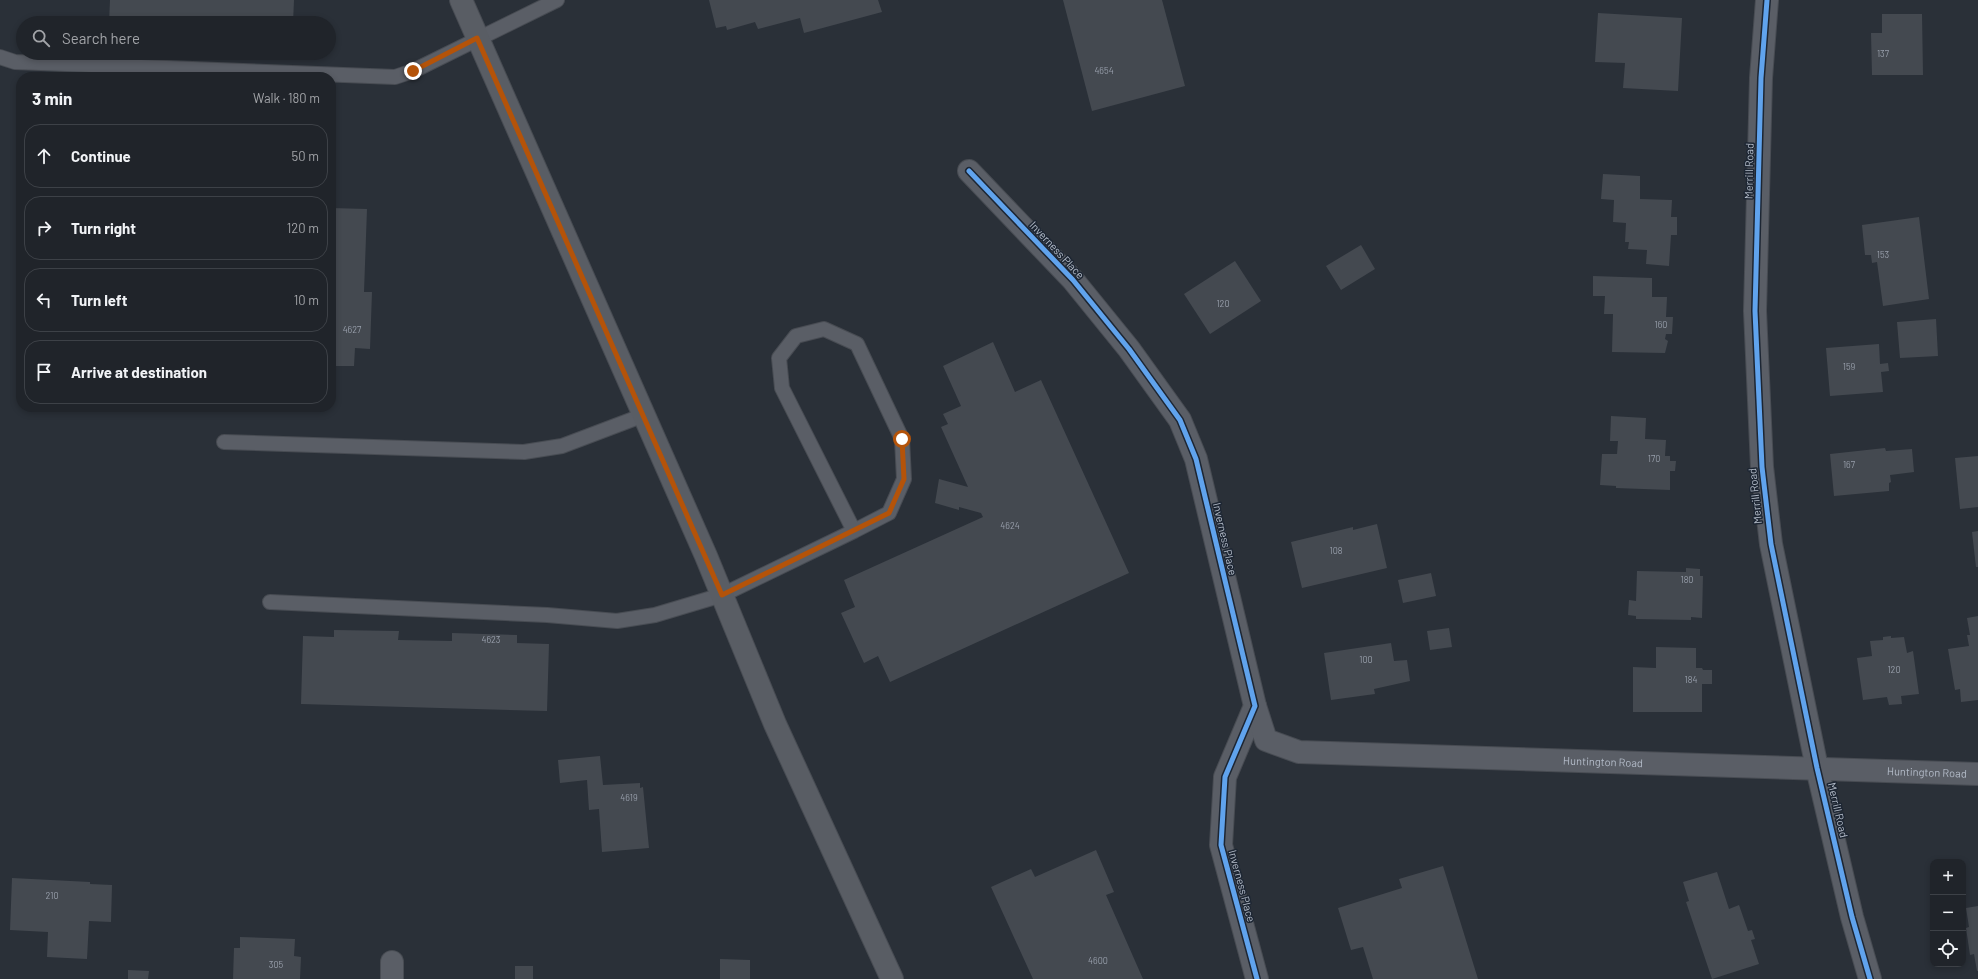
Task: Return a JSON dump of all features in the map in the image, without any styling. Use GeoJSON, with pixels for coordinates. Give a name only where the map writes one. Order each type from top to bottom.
{"type":"FeatureCollection","features":[{"type":"Feature","properties":{"kind":"main road"},"geometry":{"type":"LineString","coordinates":[[461,0],[722,595],[775,724],[892,979]]}},
{"type":"Feature","properties":{"kind":"street","name":"Merrill Road"},"geometry":{"type":"LineString","coordinates":[[1767,0],[1761,78],[1755,311],[1762,467],[1771,544],[1818,768],[1852,917],[1870,979]]}},
{"type":"Feature","properties":{"kind":"street","name":"Inverness Place"},"geometry":{"type":"LineString","coordinates":[[969,171],[1073,280],[1129,349],[1180,420],[1196,459],[1255,706],[1225,777],[1221,845],[1257,979]]}},
{"type":"Feature","properties":{"kind":"street","name":"Huntington Road"},"geometry":{"type":"LineString","coordinates":[[1255,706],[1266,740],[1299,752],[1978,774]]}},
{"type":"Feature","properties":{"kind":"lane"},"geometry":{"type":"LineString","coordinates":[[336,75],[395,77],[413,71],[477,38],[557,0]]}},
{"type":"Feature","properties":{"kind":"lane"},"geometry":{"type":"LineString","coordinates":[[0,57],[22,62],[271,72]]}},
{"type":"Feature","properties":{"kind":"lane"},"geometry":{"type":"LineString","coordinates":[[270,602],[547,615],[617,621],[655,615],[722,595],[854,531],[889,513],[904,479],[902,439],[857,344],[824,328],[796,336],[779,358],[782,388],[854,531]]}},
{"type":"Feature","properties":{"kind":"lane"},"geometry":{"type":"LineString","coordinates":[[224,442],[524,452],[562,446],[644,416]]}},
{"type":"Feature","properties":{"kind":"building"},"geometry":{"type":"Polygon","coordinates":[[[110,0],[294,0],[293,16],[109,16],[110,0]]]}},
{"type":"Feature","properties":{"kind":"building"},"geometry":{"type":"Polygon","coordinates":[[[709,0],[878,0],[882,12],[804,33],[800,18],[758,29],[755,22],[727,30],[726,26],[716,28],[709,0]]]}},
{"type":"Feature","properties":{"kind":"building"},"geometry":{"type":"Polygon","coordinates":[[[1063,0],[1162,0],[1185,86],[1092,111],[1063,0]]]}},
{"type":"Feature","properties":{"kind":"building"},"geometry":{"type":"Polygon","coordinates":[[[1598,13],[1682,18],[1678,91],[1623,88],[1625,63],[1595,62],[1598,13]]]}},
{"type":"Feature","properties":{"kind":"building"},"geometry":{"type":"Polygon","coordinates":[[[1882,14],[1922,14],[1923,75],[1872,75],[1871,33],[1882,33],[1882,14]]]}},
{"type":"Feature","properties":{"kind":"building"},"geometry":{"type":"Polygon","coordinates":[[[1603,174],[1640,176],[1640,199],[1672,200],[1671,217],[1677,217],[1677,235],[1671,235],[1669,266],[1646,264],[1647,250],[1628,249],[1629,242],[1625,242],[1626,223],[1613,222],[1614,200],[1601,199],[1603,174]]]}},
{"type":"Feature","properties":{"kind":"building"},"geometry":{"type":"Polygon","coordinates":[[[336,208],[367,209],[364,292],[372,292],[370,349],[355,348],[354,366],[336,366],[336,208]]]}},
{"type":"Feature","properties":{"kind":"building"},"geometry":{"type":"Polygon","coordinates":[[[1919,217],[1929,299],[1883,306],[1877,262],[1872,263],[1871,255],[1865,255],[1862,225],[1919,217]]]}},
{"type":"Feature","properties":{"kind":"building"},"geometry":{"type":"Polygon","coordinates":[[[1361,245],[1375,269],[1341,290],[1326,266],[1361,245]]]}},
{"type":"Feature","properties":{"kind":"building"},"geometry":{"type":"Polygon","coordinates":[[[1235,261],[1261,301],[1210,334],[1184,294],[1235,261]]]}},
{"type":"Feature","properties":{"kind":"building"},"geometry":{"type":"Polygon","coordinates":[[[1593,276],[1652,278],[1652,297],[1667,297],[1666,317],[1673,317],[1672,334],[1666,334],[1665,339],[1668,341],[1665,353],[1612,352],[1613,314],[1604,314],[1605,296],[1593,296],[1593,276]]]}},
{"type":"Feature","properties":{"kind":"building"},"geometry":{"type":"Polygon","coordinates":[[[1936,319],[1938,356],[1900,358],[1897,322],[1936,319]]]}},
{"type":"Feature","properties":{"kind":"building"},"geometry":{"type":"Polygon","coordinates":[[[993,342],[1015,392],[1041,380],[1129,573],[890,682],[878,656],[864,663],[841,613],[855,607],[844,580],[983,517],[981,513],[959,507],[959,510],[935,503],[939,479],[968,487],[941,427],[948,424],[943,414],[961,406],[943,366],[993,342]]]}},
{"type":"Feature","properties":{"kind":"building"},"geometry":{"type":"Polygon","coordinates":[[[1879,344],[1880,364],[1888,363],[1889,371],[1881,372],[1883,392],[1830,396],[1826,348],[1879,344]]]}},
{"type":"Feature","properties":{"kind":"building"},"geometry":{"type":"Polygon","coordinates":[[[1611,416],[1646,418],[1645,439],[1666,440],[1665,456],[1670,456],[1670,461],[1676,461],[1675,471],[1670,471],[1670,490],[1616,488],[1616,486],[1600,485],[1602,454],[1617,454],[1618,441],[1610,441],[1611,416]]]}},
{"type":"Feature","properties":{"kind":"building"},"geometry":{"type":"Polygon","coordinates":[[[1885,448],[1886,451],[1912,449],[1914,472],[1890,475],[1891,482],[1889,483],[1889,491],[1834,496],[1830,454],[1885,448]]]}},
{"type":"Feature","properties":{"kind":"building"},"geometry":{"type":"Polygon","coordinates":[[[1978,456],[1978,507],[1960,509],[1955,458],[1978,456]]]}},
{"type":"Feature","properties":{"kind":"building"},"geometry":{"type":"Polygon","coordinates":[[[1377,524],[1387,568],[1302,588],[1291,542],[1353,527],[1353,530],[1377,524]]]}},
{"type":"Feature","properties":{"kind":"building"},"geometry":{"type":"Polygon","coordinates":[[[1978,531],[1978,567],[1976,567],[1972,532],[1978,531]]]}},
{"type":"Feature","properties":{"kind":"building"},"geometry":{"type":"Polygon","coordinates":[[[1686,568],[1700,569],[1700,576],[1703,576],[1702,618],[1691,617],[1691,620],[1636,619],[1636,616],[1628,615],[1629,600],[1636,601],[1637,571],[1686,572],[1686,568]]]}},
{"type":"Feature","properties":{"kind":"building"},"geometry":{"type":"Polygon","coordinates":[[[1431,573],[1436,596],[1403,603],[1398,580],[1431,573]]]}},
{"type":"Feature","properties":{"kind":"building"},"geometry":{"type":"Polygon","coordinates":[[[1978,616],[1978,700],[1961,702],[1960,689],[1955,690],[1948,649],[1969,646],[1967,635],[1970,635],[1967,618],[1978,616]]]}},
{"type":"Feature","properties":{"kind":"building"},"geometry":{"type":"Polygon","coordinates":[[[1449,628],[1452,647],[1430,650],[1427,631],[1449,628]]]}},
{"type":"Feature","properties":{"kind":"building"},"geometry":{"type":"Polygon","coordinates":[[[334,630],[399,631],[398,640],[452,641],[452,633],[517,635],[517,643],[549,644],[547,711],[301,704],[303,636],[334,637],[334,630]]]}},
{"type":"Feature","properties":{"kind":"building"},"geometry":{"type":"Polygon","coordinates":[[[1891,636],[1891,638],[1904,637],[1907,653],[1913,651],[1919,694],[1901,696],[1902,704],[1889,705],[1887,697],[1863,700],[1857,658],[1872,656],[1870,641],[1883,640],[1883,637],[1891,636]]]}},
{"type":"Feature","properties":{"kind":"building"},"geometry":{"type":"Polygon","coordinates":[[[1391,643],[1394,661],[1407,660],[1410,681],[1374,689],[1375,694],[1331,700],[1324,653],[1391,643]]]}},
{"type":"Feature","properties":{"kind":"building"},"geometry":{"type":"Polygon","coordinates":[[[1656,647],[1696,648],[1696,668],[1712,670],[1712,684],[1702,684],[1702,712],[1633,712],[1633,667],[1656,668],[1656,647]]]}},
{"type":"Feature","properties":{"kind":"building"},"geometry":{"type":"Polygon","coordinates":[[[600,756],[603,785],[640,783],[640,788],[643,787],[649,848],[602,852],[599,809],[589,810],[587,780],[560,783],[558,760],[600,756]]]}},
{"type":"Feature","properties":{"kind":"building"},"geometry":{"type":"Polygon","coordinates":[[[1096,850],[1114,892],[1106,895],[1143,979],[1033,979],[991,887],[1031,869],[1035,877],[1096,850]]]}},
{"type":"Feature","properties":{"kind":"building"},"geometry":{"type":"Polygon","coordinates":[[[1443,866],[1478,979],[1373,979],[1363,947],[1351,950],[1338,908],[1402,888],[1399,879],[1443,866]]]}},
{"type":"Feature","properties":{"kind":"building"},"geometry":{"type":"Polygon","coordinates":[[[1717,872],[1729,909],[1739,905],[1748,931],[1752,930],[1755,939],[1751,940],[1759,964],[1712,979],[1686,902],[1689,901],[1683,882],[1717,872]]]}},
{"type":"Feature","properties":{"kind":"building"},"geometry":{"type":"Polygon","coordinates":[[[12,878],[90,882],[90,884],[112,885],[111,922],[89,921],[87,959],[47,957],[48,932],[10,930],[12,878]]]}},
{"type":"Feature","properties":{"kind":"building"},"geometry":{"type":"Polygon","coordinates":[[[1978,906],[1978,971],[1974,954],[1970,955],[1966,928],[1969,927],[1966,908],[1978,906]]]}},
{"type":"Feature","properties":{"kind":"building"},"geometry":{"type":"Polygon","coordinates":[[[240,937],[295,939],[294,956],[301,957],[300,979],[233,979],[234,948],[240,948],[240,937]]]}},
{"type":"Feature","properties":{"kind":"building"},"geometry":{"type":"Polygon","coordinates":[[[720,959],[750,960],[750,979],[720,979],[720,959]]]}},
{"type":"Feature","properties":{"kind":"building"},"geometry":{"type":"Polygon","coordinates":[[[515,966],[533,966],[533,979],[515,979],[515,966]]]}},
{"type":"Feature","properties":{"kind":"building"},"geometry":{"type":"Polygon","coordinates":[[[128,970],[149,971],[148,979],[128,979],[128,970]]]}},
{"type":"Feature","properties":{"kind":"cycle path"},"geometry":{"type":"LineString","coordinates":[[1767,0],[1761,78],[1755,311],[1762,467],[1771,544],[1817,768],[1852,917],[1870,979]]}},
{"type":"Feature","properties":{"kind":"cycle path"},"geometry":{"type":"LineString","coordinates":[[969,171],[1073,280],[1129,349],[1180,420],[1196,459],[1255,706],[1225,777],[1221,845],[1257,979]]}},
{"type":"Feature","properties":{"kind":"route"},"geometry":{"type":"LineString","coordinates":[[413,71],[477,38],[722,595],[889,513],[904,479],[902,439]]}}]}
